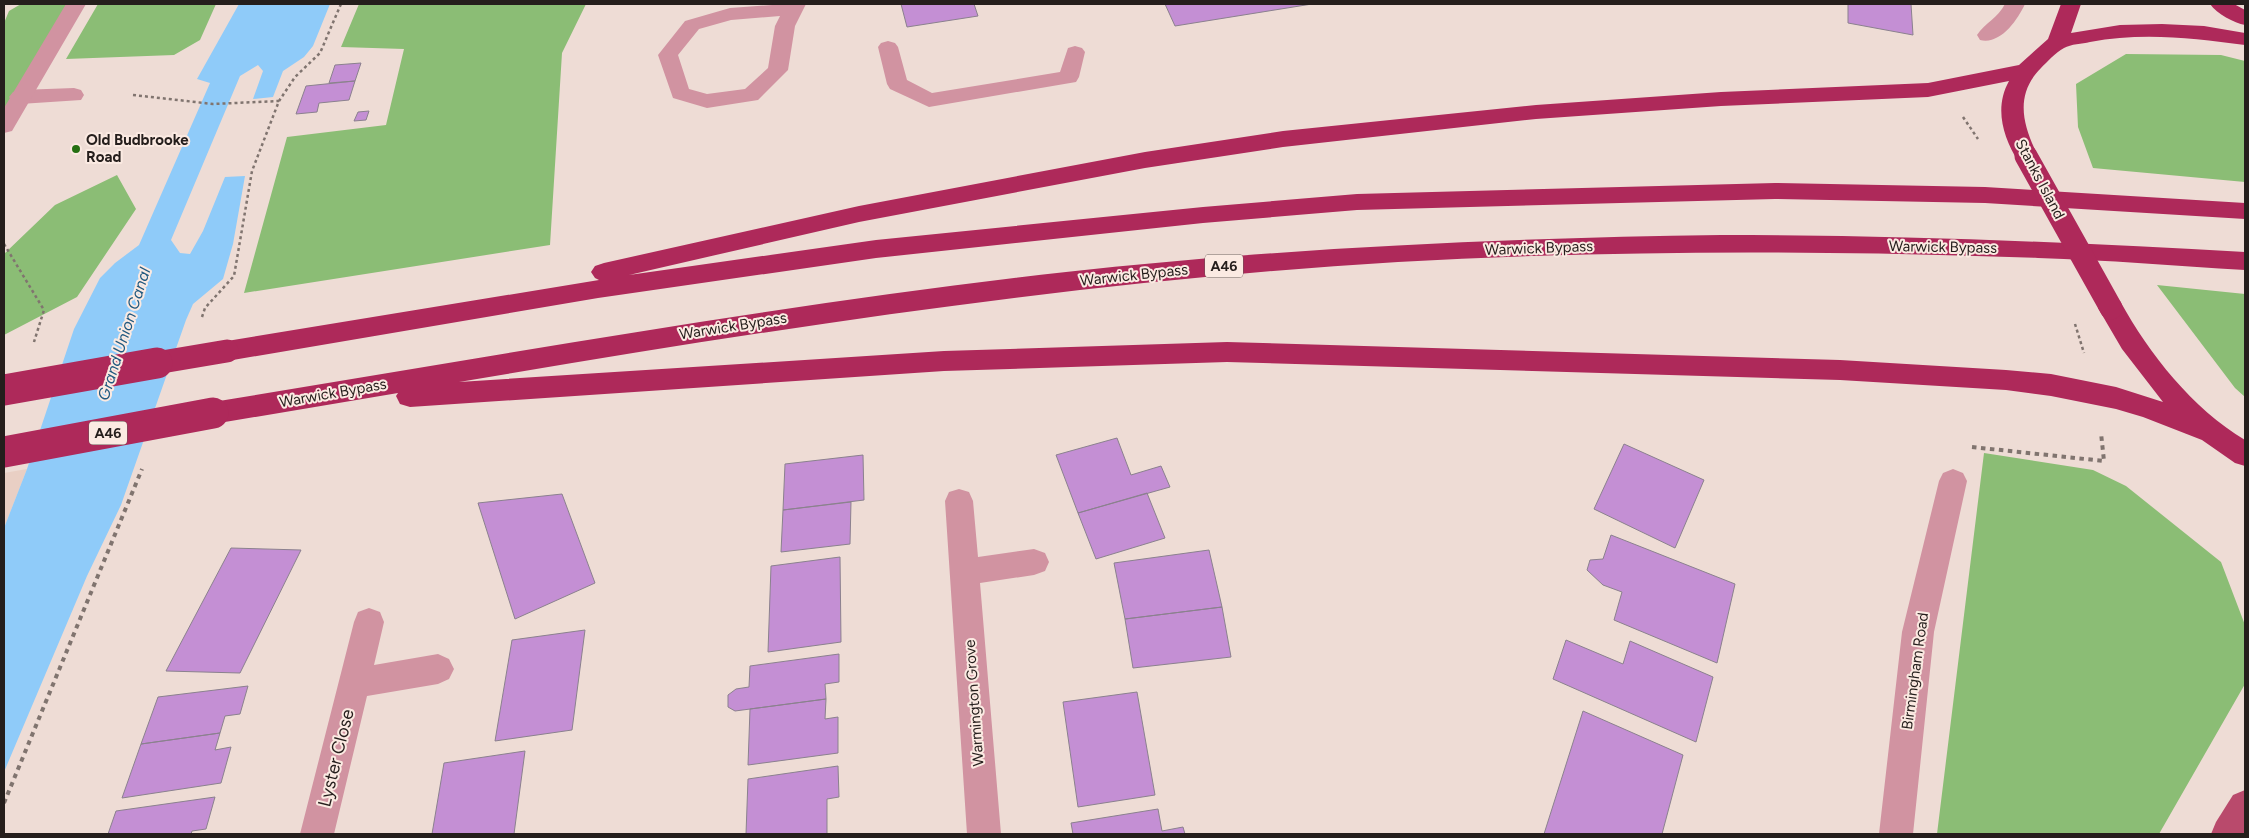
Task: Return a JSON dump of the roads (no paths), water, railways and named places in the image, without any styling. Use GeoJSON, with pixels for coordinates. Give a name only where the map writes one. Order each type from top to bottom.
{"type":"FeatureCollection","features":[{"type":"Feature","properties":{"kind":"highway"},"geometry":{"type":"LineString","coordinates":[[2056,43],[2071,4]]}},
{"type":"Feature","properties":{"kind":"highway"},"geometry":{"type":"LineString","coordinates":[[2220,4],[2245,20]]}},
{"type":"Feature","properties":{"kind":"highway"},"geometry":{"type":"LineString","coordinates":[[2056,43],[2097,34],[2163,30],[2200,32],[2245,39]]}},
{"type":"Feature","properties":{"kind":"highway","name":"Stanks Island"},"geometry":{"type":"LineString","coordinates":[[2056,43],[2026,71],[2018,83],[2013,111],[2014,128],[2026,156],[2124,332],[2145,364],[2211,432],[2245,455]]}},
{"type":"Feature","properties":{"kind":"highway"},"geometry":{"type":"LineString","coordinates":[[308,339],[859,214],[1145,160],[1273,140],[1536,112],[1721,99],[1928,90],[2026,71]]}},
{"type":"Feature","properties":{"kind":"highway"},"geometry":{"type":"LineString","coordinates":[[4,390],[598,289],[876,249],[1203,214],[1357,202],[1775,190],[1985,195],[2245,211]]}},
{"type":"Feature","properties":{"kind":"highway","name":"Warwick Bypass"},"geometry":{"type":"LineString","coordinates":[[4,452],[213,413],[853,307],[1187,269],[1323,258],[1646,244],[1810,244],[2041,249],[2245,261]]}},
{"type":"Feature","properties":{"kind":"highway"},"geometry":{"type":"LineString","coordinates":[[261,405],[944,361],[1227,352],[1840,370],[2006,380],[2051,385],[2116,398],[2211,432]]}},
{"type":"Feature","properties":{"kind":"main road"},"geometry":{"type":"LineString","coordinates":[[2228,834],[2245,807]]}},
{"type":"Feature","properties":{"kind":"street"},"geometry":{"type":"LineString","coordinates":[[4,126],[76,4]]}},
{"type":"Feature","properties":{"kind":"street"},"geometry":{"type":"LineString","coordinates":[[1987,35],[2000,26],[2010,14],[2015,4]]}},
{"type":"Feature","properties":{"kind":"street","name":"Birmingham Road"},"geometry":{"type":"LineString","coordinates":[[1896,834],[1918,632],[1953,481]]}},
{"type":"Feature","properties":{"kind":"street","name":"Warmington Grove"},"geometry":{"type":"LineString","coordinates":[[958,501],[984,834]]}},
{"type":"Feature","properties":{"kind":"street"},"geometry":{"type":"LineString","coordinates":[[964,572],[1034,562]]}},
{"type":"Feature","properties":{"kind":"street","name":"Lyster Close"},"geometry":{"type":"LineString","coordinates":[[317,834],[369,622]]}},
{"type":"Feature","properties":{"kind":"street"},"geometry":{"type":"LineString","coordinates":[[355,683],[438,669]]}},
{"type":"Feature","properties":{"kind":"lane"},"geometry":{"type":"LineString","coordinates":[[795,6],[785,26],[778,70],[751,94],[707,101],[680,93],[668,55],[692,25],[730,14],[795,6]]}},
{"type":"Feature","properties":{"kind":"lane"},"geometry":{"type":"LineString","coordinates":[[888,48],[898,84],[929,100],[1069,77],[1074,52]]}},
{"type":"Feature","properties":{"kind":"lane"},"geometry":{"type":"LineString","coordinates":[[20,97],[74,96]]}},
{"type":"Feature","properties":{"kind":"water","name":"Grand Union Canal"},"geometry":{"type":"Polygon","coordinates":[[[239,4],[330,4],[313,46],[304,57],[283,71],[273,97],[253,99],[263,71],[258,65],[240,76],[171,240],[180,253],[190,254],[203,231],[225,177],[245,176],[233,244],[223,279],[193,304],[121,505],[87,576],[4,772],[4,528],[27,469],[74,329],[100,278],[115,263],[139,245],[210,83],[197,79],[239,4]]]}},
{"type":"Feature","properties":{"kind":"place","name":"Old Budbrooke Road"},"geometry":{"type":"Point","coordinates":[76,149]}}]}
